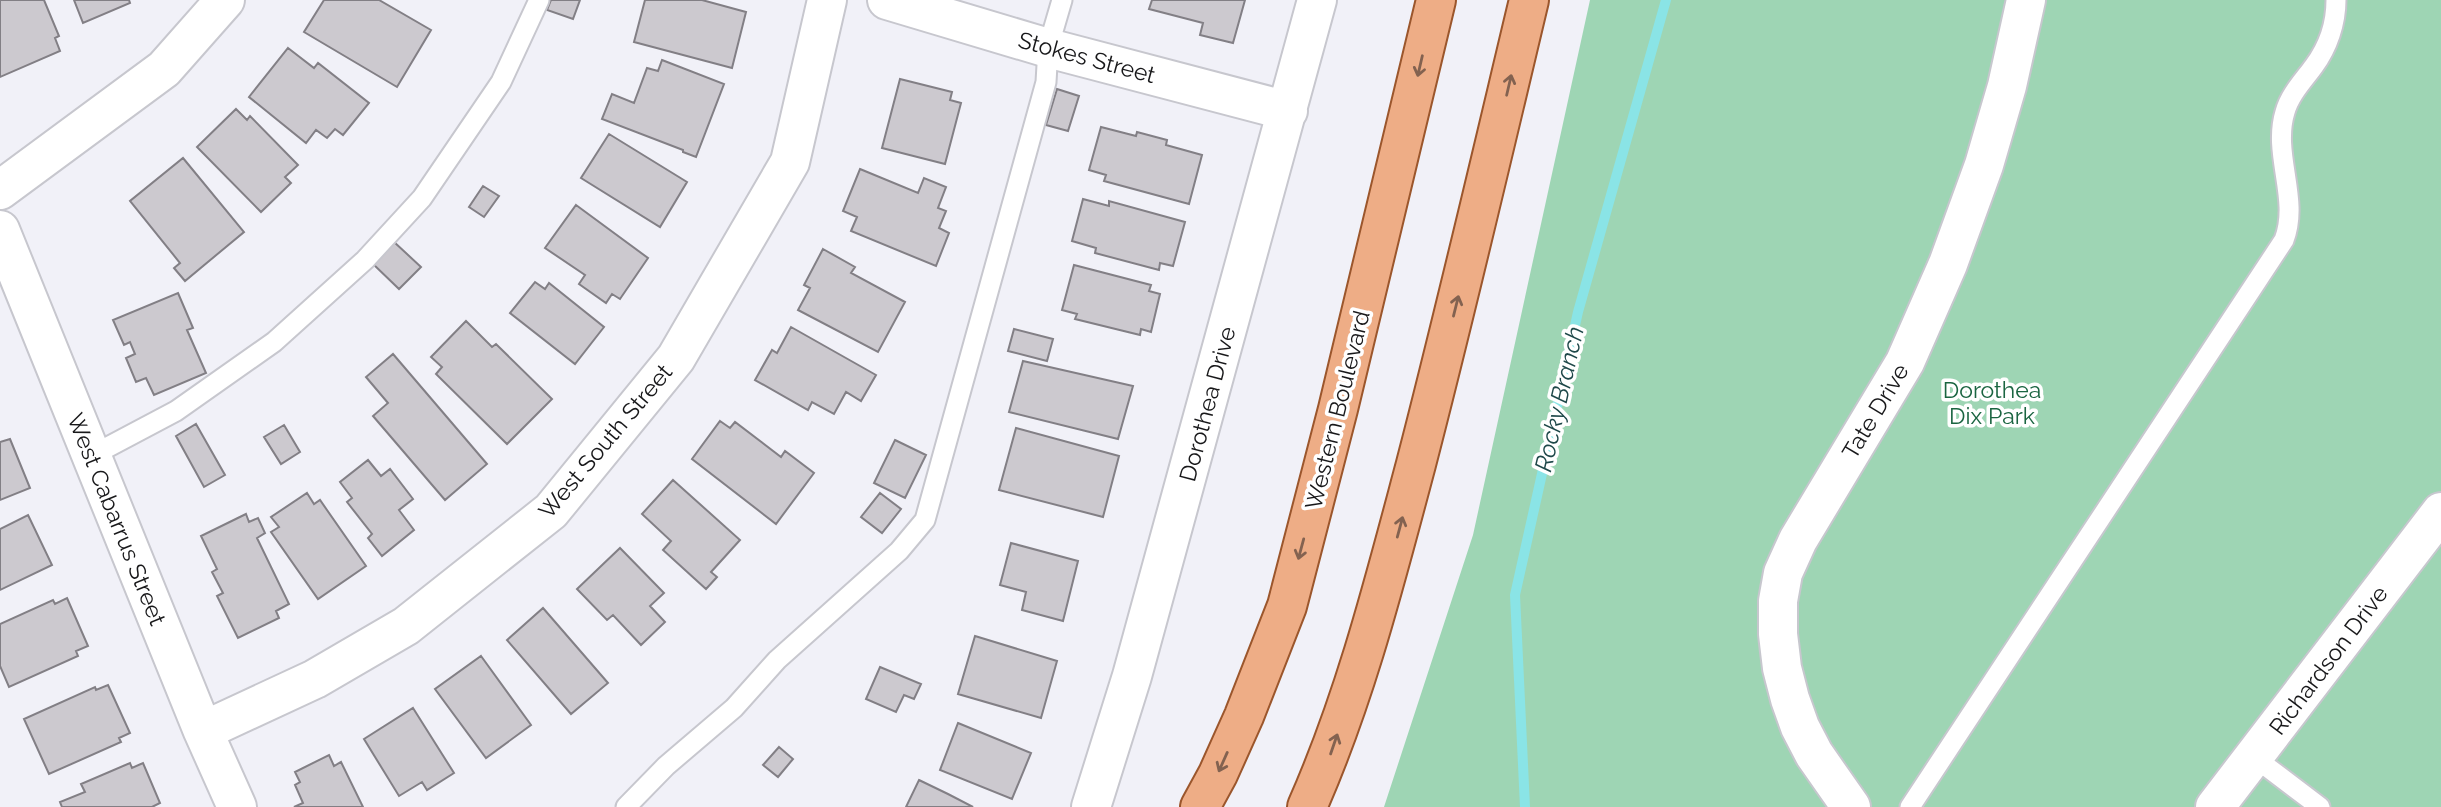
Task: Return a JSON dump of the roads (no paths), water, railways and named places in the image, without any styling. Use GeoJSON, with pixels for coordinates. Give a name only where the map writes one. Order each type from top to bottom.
{"type":"FeatureCollection","features":[{"type":"Feature","properties":{"kind":"main road","name":"Western Boulevard"},"geometry":{"type":"LineString","coordinates":[[1200,807],[1244,716],[1287,606],[1338,409],[1436,0]]}},
{"type":"Feature","properties":{"kind":"main road"},"geometry":{"type":"LineString","coordinates":[[1307,807],[1331,752],[1375,620],[1445,354],[1529,0]]}},
{"type":"Feature","properties":{"kind":"street"},"geometry":{"type":"LineString","coordinates":[[0,190],[164,69],[225,0]]}},
{"type":"Feature","properties":{"kind":"street","name":"West South Street"},"geometry":{"type":"LineString","coordinates":[[203,731],[315,679],[406,626],[551,511],[676,358],[790,162],[827,0]]}},
{"type":"Feature","properties":{"kind":"street","name":"Stokes Street"},"geometry":{"type":"LineString","coordinates":[[887,0],[1048,48],[1288,111]]}},
{"type":"Feature","properties":{"kind":"street","name":"Dorothea Drive"},"geometry":{"type":"LineString","coordinates":[[1091,807],[1132,676],[1317,0]]}},
{"type":"Feature","properties":{"kind":"street","name":"Tate Drive"},"geometry":{"type":"LineString","coordinates":[[1852,807],[1814,754],[1790,699],[1782,668],[1778,634],[1778,601],[1783,573],[1798,540],[1905,362],[1948,264],[1984,165],[2007,86],[2026,0]]}},
{"type":"Feature","properties":{"kind":"street","name":"West Cabarrus Street"},"geometry":{"type":"LineString","coordinates":[[0,230],[203,731],[237,807]]}},
{"type":"Feature","properties":{"kind":"street","name":"Richardson Drive"},"geometry":{"type":"LineString","coordinates":[[2215,807],[2441,512]]}},
{"type":"Feature","properties":{"kind":"lane"},"geometry":{"type":"LineString","coordinates":[[91,456],[176,411],[274,342],[365,260],[422,198],[501,82],[540,0]]}},
{"type":"Feature","properties":{"kind":"lane"},"geometry":{"type":"LineString","coordinates":[[626,807],[666,766],[734,708],[777,660],[899,551],[925,520],[1045,82],[1048,48],[1062,0]]}},
{"type":"Feature","properties":{"kind":"lane"},"geometry":{"type":"LineString","coordinates":[[1910,807],[2284,240],[2290,226],[2282,150],[2286,110],[2328,42],[2336,13],[2336,0]]}},
{"type":"Feature","properties":{"kind":"lane"},"geometry":{"type":"LineString","coordinates":[[2254,757],[2320,807]]}},
{"type":"Feature","properties":{"kind":"waterway","name":"Rocky Branch"},"geometry":{"type":"LineString","coordinates":[[1525,807],[1515,595],[1578,312],[1666,0]]}},
{"type":"Feature","properties":{"kind":"park label","name":"Dorothea Dix Park"},"geometry":{"type":"Point","coordinates":[1992,402]}}]}
